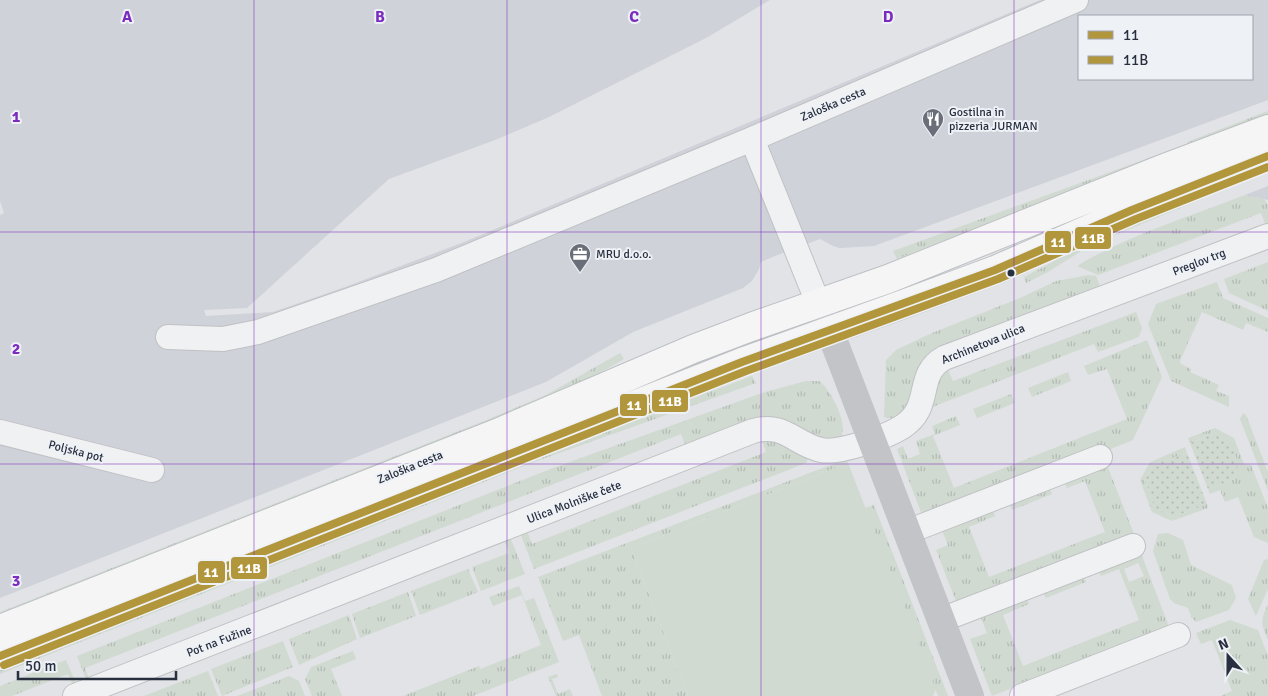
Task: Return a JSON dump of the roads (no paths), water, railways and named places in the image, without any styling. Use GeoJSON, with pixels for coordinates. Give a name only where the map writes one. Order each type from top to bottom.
{"type":"FeatureCollection","features":[{"type":"Feature","properties":{"kind":"main road","name":"Zaloška cesta"},"geometry":{"type":"LineString","coordinates":[[0,629],[497,432],[693,349],[888,279],[1268,129]]}},
{"type":"Feature","properties":{"kind":"main road","name":"Zaloška cesta"},"geometry":{"type":"LineString","coordinates":[[0,656],[733,366],[995,270],[1132,210],[1268,156]]}},
{"type":"Feature","properties":{"kind":"street","name":"Zaloška cesta"},"geometry":{"type":"LineString","coordinates":[[168,337],[223,339],[258,332],[436,270],[752,139],[1076,0]]}},
{"type":"Feature","properties":{"kind":"street"},"geometry":{"type":"LineString","coordinates":[[752,139],[830,330],[970,696]]}},
{"type":"Feature","properties":{"kind":"street","name":"Preglov trg"},"geometry":{"type":"LineString","coordinates":[[1130,288],[1268,236]]}},
{"type":"Feature","properties":{"kind":"street","name":"Archinetova ulica"},"geometry":{"type":"LineString","coordinates":[[872,439],[900,428],[914,418],[929,372],[938,362],[1130,288]]}},
{"type":"Feature","properties":{"kind":"street","name":"Ulica Molniške čete"},"geometry":{"type":"LineString","coordinates":[[278,618],[753,431],[774,429],[813,447],[831,451],[872,439]]}},
{"type":"Feature","properties":{"kind":"street","name":"Poljska pot"},"geometry":{"type":"LineString","coordinates":[[0,432],[152,470]]}},
{"type":"Feature","properties":{"kind":"street"},"geometry":{"type":"LineString","coordinates":[[907,532],[1100,457]]}},
{"type":"Feature","properties":{"kind":"street"},"geometry":{"type":"LineString","coordinates":[[941,620],[1133,546]]}},
{"type":"Feature","properties":{"kind":"street","name":"Pot na Fužine"},"geometry":{"type":"LineString","coordinates":[[76,696],[278,618]]}},
{"type":"Feature","properties":{"kind":"street"},"geometry":{"type":"LineString","coordinates":[[1022,696],[1178,635]]}},
{"type":"Feature","properties":{"kind":"place","name":"Gostilna in pizzeria JURMAN"},"geometry":{"type":"Point","coordinates":[933,138]}},
{"type":"Feature","properties":{"kind":"place","name":"MRU d.o.o."},"geometry":{"type":"Point","coordinates":[580,273]}}]}
